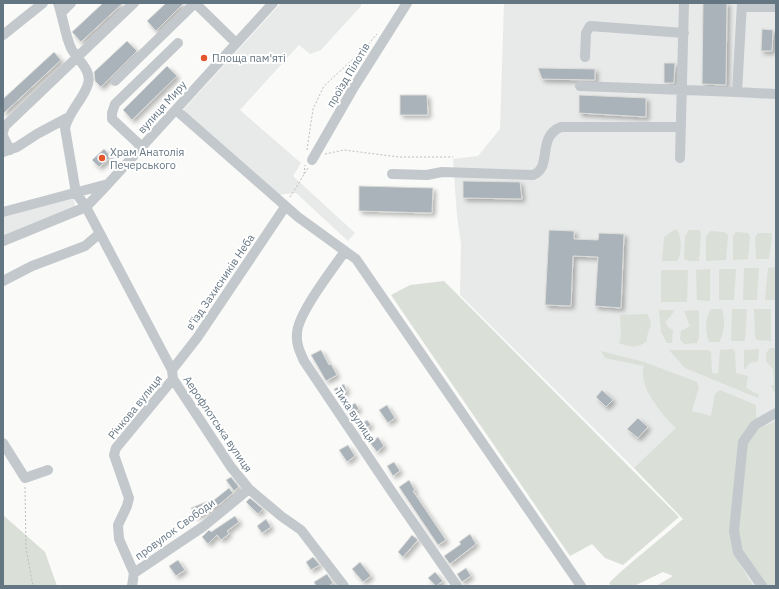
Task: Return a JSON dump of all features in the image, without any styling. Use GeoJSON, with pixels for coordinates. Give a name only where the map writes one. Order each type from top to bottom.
{"type":"FeatureCollection","features":[{"type":"Feature","properties":{"kind":"street"},"geometry":{"type":"LineString","coordinates":[[3,35],[43,3]]}},
{"type":"Feature","properties":{"kind":"street"},"geometry":{"type":"LineString","coordinates":[[72,3],[60,8],[71,48],[87,71],[89,78],[88,85],[67,118],[65,128],[76,193]]}},
{"type":"Feature","properties":{"kind":"street"},"geometry":{"type":"LineString","coordinates":[[3,132],[5,126],[134,3]]}},
{"type":"Feature","properties":{"kind":"street"},"geometry":{"type":"LineString","coordinates":[[115,81],[195,3],[236,43]]}},
{"type":"Feature","properties":{"kind":"street","name":"вулиця Миру"},"geometry":{"type":"LineString","coordinates":[[86,207],[273,3]]}},
{"type":"Feature","properties":{"kind":"street","name":"проїзд Пілотів"},"geometry":{"type":"LineString","coordinates":[[308,158],[407,3]]}},
{"type":"Feature","properties":{"kind":"street"},"geometry":{"type":"LineString","coordinates":[[680,158],[684,3]]}},
{"type":"Feature","properties":{"kind":"street"},"geometry":{"type":"LineString","coordinates":[[738,92],[742,5],[776,7]]}},
{"type":"Feature","properties":{"kind":"street"},"geometry":{"type":"LineString","coordinates":[[585,57],[586,33],[590,26],[684,33]]}},
{"type":"Feature","properties":{"kind":"street"},"geometry":{"type":"LineString","coordinates":[[142,147],[112,119],[115,104],[178,43]]}},
{"type":"Feature","properties":{"kind":"street"},"geometry":{"type":"LineString","coordinates":[[580,86],[776,94]]}},
{"type":"Feature","properties":{"kind":"street"},"geometry":{"type":"LineString","coordinates":[[176,110],[286,207],[356,258],[580,586]]}},
{"type":"Feature","properties":{"kind":"street"},"geometry":{"type":"LineString","coordinates":[[3,136],[7,151],[67,118]]}},
{"type":"Feature","properties":{"kind":"street"},"geometry":{"type":"LineString","coordinates":[[392,174],[427,175],[442,172],[533,175],[538,173],[541,168],[549,135],[553,130],[561,127],[681,128]]}},
{"type":"Feature","properties":{"kind":"street"},"geometry":{"type":"LineString","coordinates":[[3,212],[108,184]]}},
{"type":"Feature","properties":{"kind":"street","name":"Аерофлотська вулиця"},"geometry":{"type":"LineString","coordinates":[[76,193],[86,207],[172,374],[231,467],[249,489],[281,516],[301,530],[344,586]]}},
{"type":"Feature","properties":{"kind":"street"},"geometry":{"type":"LineString","coordinates":[[3,241],[86,207]]}},
{"type":"Feature","properties":{"kind":"street","name":"в'їзд Захисників Неба"},"geometry":{"type":"LineString","coordinates":[[172,374],[286,207]]}},
{"type":"Feature","properties":{"kind":"street"},"geometry":{"type":"LineString","coordinates":[[3,281],[32,266],[85,246],[99,234]]}},
{"type":"Feature","properties":{"kind":"street","name":"Тиха вулиця"},"geometry":{"type":"LineString","coordinates":[[345,251],[301,318],[296,333],[298,348],[304,361],[457,586]]}},
{"type":"Feature","properties":{"kind":"street","name":"Річкова вулиця"},"geometry":{"type":"LineString","coordinates":[[134,573],[119,539],[118,525],[128,506],[129,498],[114,455],[116,448],[172,374]]}},
{"type":"Feature","properties":{"kind":"street"},"geometry":{"type":"LineString","coordinates":[[762,586],[738,552],[734,531],[743,442],[755,425],[776,413]]}},
{"type":"Feature","properties":{"kind":"street"},"geometry":{"type":"LineString","coordinates":[[3,443],[25,478],[48,470]]}},
{"type":"Feature","properties":{"kind":"street","name":"провулок Свободи"},"geometry":{"type":"LineString","coordinates":[[134,573],[204,526],[249,489]]}},
{"type":"Feature","properties":{"kind":"street"},"geometry":{"type":"LineString","coordinates":[[132,586],[134,573]]}},
{"type":"Feature","properties":{"kind":"path"},"geometry":{"type":"LineString","coordinates":[[286,207],[304,174],[308,158],[313,109],[324,86],[364,49],[379,32]]}},
{"type":"Feature","properties":{"kind":"path"},"geometry":{"type":"LineString","coordinates":[[324,154],[344,150],[399,157],[453,157]]}},
{"type":"Feature","properties":{"kind":"path"},"geometry":{"type":"LineString","coordinates":[[304,174],[308,158]]}},
{"type":"Feature","properties":{"kind":"path"},"geometry":{"type":"LineString","coordinates":[[25,478],[26,548],[33,586]]}},
{"type":"Feature","properties":{"kind":"shaded area"},"geometry":{"type":"Polygon","coordinates":[[[281,3],[361,3],[361,6],[321,50],[310,54],[299,45],[240,110],[301,163],[293,176],[355,233],[348,241],[296,193],[277,195],[186,115],[184,109],[281,3]]]}},
{"type":"Feature","properties":{"kind":"shaded area"},"geometry":{"type":"Polygon","coordinates":[[[504,3],[776,3],[776,586],[754,586],[723,553],[697,531],[460,295],[461,244],[457,217],[453,159],[478,156],[500,129],[504,3]]]}},
{"type":"Feature","properties":{"kind":"shaded area"},"geometry":{"type":"Polygon","coordinates":[[[73,197],[76,208],[3,236],[3,217],[73,197]]]}},
{"type":"Feature","properties":{"kind":"shaded area"},"geometry":{"type":"Polygon","coordinates":[[[674,230],[677,230],[679,233],[681,241],[679,258],[677,261],[662,261],[664,237],[674,230]]]}},
{"type":"Feature","properties":{"kind":"shaded area"},"geometry":{"type":"Polygon","coordinates":[[[689,230],[700,230],[699,261],[689,261],[684,259],[685,236],[689,230]]]}},
{"type":"Feature","properties":{"kind":"shaded area"},"geometry":{"type":"Polygon","coordinates":[[[710,231],[724,232],[728,235],[726,260],[706,261],[706,237],[710,231]]]}},
{"type":"Feature","properties":{"kind":"shaded area"},"geometry":{"type":"Polygon","coordinates":[[[736,232],[748,233],[750,237],[748,259],[733,260],[733,237],[736,232]]]}},
{"type":"Feature","properties":{"kind":"shaded area"},"geometry":{"type":"Polygon","coordinates":[[[758,233],[771,233],[772,236],[769,259],[756,259],[755,238],[758,233]]]}},
{"type":"Feature","properties":{"kind":"shaded area"},"geometry":{"type":"Polygon","coordinates":[[[776,267],[776,300],[765,300],[768,268],[776,267]]]}},
{"type":"Feature","properties":{"kind":"shaded area"},"geometry":{"type":"Polygon","coordinates":[[[744,268],[759,268],[757,300],[743,300],[744,268]]]}},
{"type":"Feature","properties":{"kind":"shaded area"},"geometry":{"type":"Polygon","coordinates":[[[710,269],[710,301],[697,300],[696,270],[710,269]]]}},
{"type":"Feature","properties":{"kind":"shaded area"},"geometry":{"type":"Polygon","coordinates":[[[719,269],[736,269],[734,300],[719,300],[719,269]]]}},
{"type":"Feature","properties":{"kind":"shaded area"},"geometry":{"type":"Polygon","coordinates":[[[661,270],[688,270],[687,302],[661,302],[661,270]]]}},
{"type":"Feature","properties":{"kind":"shaded area"},"geometry":{"type":"Polygon","coordinates":[[[444,281],[679,517],[623,565],[605,558],[592,544],[570,556],[391,295],[410,285],[444,281]]]}},
{"type":"Feature","properties":{"kind":"shaded area"},"geometry":{"type":"Polygon","coordinates":[[[711,309],[722,309],[723,313],[723,330],[719,342],[709,342],[708,338],[706,329],[709,312],[711,309]]]}},
{"type":"Feature","properties":{"kind":"shaded area"},"geometry":{"type":"Polygon","coordinates":[[[732,309],[747,309],[745,341],[731,341],[732,309]]]}},
{"type":"Feature","properties":{"kind":"shaded area"},"geometry":{"type":"Polygon","coordinates":[[[754,309],[771,309],[771,341],[757,340],[755,337],[754,309]]]}},
{"type":"Feature","properties":{"kind":"shaded area"},"geometry":{"type":"Polygon","coordinates":[[[659,310],[674,310],[665,322],[668,327],[673,330],[672,343],[667,343],[661,332],[659,310]]]}},
{"type":"Feature","properties":{"kind":"shaded area"},"geometry":{"type":"Polygon","coordinates":[[[698,310],[699,337],[697,343],[684,344],[680,339],[681,331],[690,326],[684,311],[698,310]]]}},
{"type":"Feature","properties":{"kind":"shaded area"},"geometry":{"type":"Polygon","coordinates":[[[647,314],[650,318],[651,324],[647,341],[637,346],[627,346],[619,343],[621,336],[620,315],[647,314]]]}},
{"type":"Feature","properties":{"kind":"shaded area"},"geometry":{"type":"Polygon","coordinates":[[[770,348],[776,348],[776,396],[771,385],[774,385],[773,369],[766,361],[766,353],[770,348]]]}},
{"type":"Feature","properties":{"kind":"shaded area"},"geometry":{"type":"Polygon","coordinates":[[[733,349],[735,352],[736,373],[748,376],[746,388],[759,395],[758,398],[685,368],[669,350],[707,350],[711,352],[712,373],[718,374],[720,350],[733,349]]]}},
{"type":"Feature","properties":{"kind":"shaded area"},"geometry":{"type":"Polygon","coordinates":[[[759,349],[758,361],[750,363],[744,370],[744,350],[759,349]]]}},
{"type":"Feature","properties":{"kind":"shaded area"},"geometry":{"type":"Polygon","coordinates":[[[601,351],[644,362],[697,382],[699,387],[692,411],[711,416],[715,394],[720,390],[756,405],[758,422],[765,426],[776,421],[776,586],[761,586],[737,558],[754,586],[656,586],[673,576],[663,572],[634,586],[611,586],[609,583],[636,558],[683,519],[634,468],[676,428],[664,416],[647,391],[643,374],[644,366],[605,358],[601,351]]]}},
{"type":"Feature","properties":{"kind":"shaded area"},"geometry":{"type":"Polygon","coordinates":[[[3,515],[45,552],[57,586],[3,586],[3,515]]]}},
{"type":"Feature","properties":{"kind":"building"},"geometry":{"type":"Polygon","coordinates":[[[103,3],[123,3],[81,42],[72,32],[103,3]]]}},
{"type":"Feature","properties":{"kind":"building"},"geometry":{"type":"Polygon","coordinates":[[[166,3],[184,3],[156,31],[147,21],[166,3]]]}},
{"type":"Feature","properties":{"kind":"building"},"geometry":{"type":"Polygon","coordinates":[[[703,3],[727,3],[726,85],[702,84],[703,3]]]}},
{"type":"Feature","properties":{"kind":"building"},"geometry":{"type":"Polygon","coordinates":[[[762,29],[773,30],[772,51],[761,51],[762,29]]]}},
{"type":"Feature","properties":{"kind":"building"},"geometry":{"type":"Polygon","coordinates":[[[127,41],[137,51],[101,87],[95,81],[94,72],[127,41]]]}},
{"type":"Feature","properties":{"kind":"building"},"geometry":{"type":"Polygon","coordinates":[[[54,52],[61,60],[3,114],[3,99],[54,52]]]}},
{"type":"Feature","properties":{"kind":"building"},"geometry":{"type":"Polygon","coordinates":[[[664,63],[675,63],[674,83],[664,83],[664,63]]]}},
{"type":"Feature","properties":{"kind":"building"},"geometry":{"type":"Polygon","coordinates":[[[167,66],[177,76],[132,120],[123,110],[167,66]]]}},
{"type":"Feature","properties":{"kind":"building"},"geometry":{"type":"Polygon","coordinates":[[[538,68],[595,69],[595,80],[542,79],[538,68]]]}},
{"type":"Feature","properties":{"kind":"building"},"geometry":{"type":"Polygon","coordinates":[[[400,95],[427,95],[428,115],[400,115],[400,95]]]}},
{"type":"Feature","properties":{"kind":"building"},"geometry":{"type":"Polygon","coordinates":[[[579,95],[646,98],[646,117],[579,113],[579,95]]]}},
{"type":"Feature","properties":{"kind":"building","name":"Храм Анатолія Печерського"},"geometry":{"type":"Polygon","coordinates":[[[104,149],[111,157],[99,167],[92,160],[104,149]]]}},
{"type":"Feature","properties":{"kind":"building"},"geometry":{"type":"Polygon","coordinates":[[[463,181],[520,182],[522,199],[463,198],[463,181]]]}},
{"type":"Feature","properties":{"kind":"building"},"geometry":{"type":"Polygon","coordinates":[[[359,186],[433,188],[432,213],[359,211],[359,186]]]}},
{"type":"Feature","properties":{"kind":"building"},"geometry":{"type":"Polygon","coordinates":[[[549,230],[574,231],[574,239],[598,240],[599,233],[624,234],[621,308],[595,306],[598,257],[573,256],[571,306],[545,305],[549,230]]]}},
{"type":"Feature","properties":{"kind":"building"},"geometry":{"type":"Polygon","coordinates":[[[321,350],[329,365],[331,364],[337,375],[326,381],[311,355],[321,350]]]}},
{"type":"Feature","properties":{"kind":"building"},"geometry":{"type":"Polygon","coordinates":[[[344,384],[347,391],[338,396],[334,389],[344,384]]]}},
{"type":"Feature","properties":{"kind":"building"},"geometry":{"type":"Polygon","coordinates":[[[602,390],[613,400],[606,407],[596,397],[602,390]]]}},
{"type":"Feature","properties":{"kind":"building"},"geometry":{"type":"Polygon","coordinates":[[[355,403],[359,409],[350,415],[346,409],[355,403]]]}},
{"type":"Feature","properties":{"kind":"building"},"geometry":{"type":"Polygon","coordinates":[[[387,405],[395,418],[388,423],[379,410],[387,405]]]}},
{"type":"Feature","properties":{"kind":"building"},"geometry":{"type":"Polygon","coordinates":[[[638,418],[648,427],[638,438],[627,429],[638,418]]]}},
{"type":"Feature","properties":{"kind":"building"},"geometry":{"type":"Polygon","coordinates":[[[367,420],[371,425],[361,432],[357,427],[367,420]]]}},
{"type":"Feature","properties":{"kind":"building"},"geometry":{"type":"Polygon","coordinates":[[[378,437],[384,446],[377,452],[370,443],[378,437]]]}},
{"type":"Feature","properties":{"kind":"building"},"geometry":{"type":"Polygon","coordinates":[[[348,445],[355,456],[347,462],[339,450],[348,445]]]}},
{"type":"Feature","properties":{"kind":"building"},"geometry":{"type":"Polygon","coordinates":[[[394,462],[400,471],[393,476],[387,466],[394,462]]]}},
{"type":"Feature","properties":{"kind":"building"},"geometry":{"type":"Polygon","coordinates":[[[231,477],[239,487],[234,491],[226,480],[231,477]]]}},
{"type":"Feature","properties":{"kind":"building"},"geometry":{"type":"Polygon","coordinates":[[[409,480],[415,490],[413,491],[446,540],[438,545],[399,487],[409,480]]]}},
{"type":"Feature","properties":{"kind":"building"},"geometry":{"type":"Polygon","coordinates":[[[229,488],[233,493],[220,504],[196,517],[191,508],[208,501],[209,504],[229,488]]]}},
{"type":"Feature","properties":{"kind":"building"},"geometry":{"type":"Polygon","coordinates":[[[250,498],[263,509],[258,514],[246,502],[250,498]]]}},
{"type":"Feature","properties":{"kind":"building"},"geometry":{"type":"Polygon","coordinates":[[[235,516],[239,522],[227,531],[229,534],[221,540],[217,535],[208,544],[202,537],[209,530],[211,532],[235,516]]]}},
{"type":"Feature","properties":{"kind":"building"},"geometry":{"type":"Polygon","coordinates":[[[266,519],[271,527],[262,533],[257,526],[266,519]]]}},
{"type":"Feature","properties":{"kind":"building"},"geometry":{"type":"Polygon","coordinates":[[[470,534],[476,544],[450,564],[444,556],[461,544],[459,542],[470,534]]]}},
{"type":"Feature","properties":{"kind":"building"},"geometry":{"type":"Polygon","coordinates":[[[412,535],[418,540],[403,557],[398,552],[412,535]]]}},
{"type":"Feature","properties":{"kind":"building"},"geometry":{"type":"Polygon","coordinates":[[[313,557],[320,565],[311,570],[306,562],[313,557]]]}},
{"type":"Feature","properties":{"kind":"building"},"geometry":{"type":"Polygon","coordinates":[[[178,560],[185,570],[176,576],[169,566],[178,560]]]}},
{"type":"Feature","properties":{"kind":"building"},"geometry":{"type":"Polygon","coordinates":[[[360,562],[371,576],[363,582],[352,569],[360,562]]]}},
{"type":"Feature","properties":{"kind":"building"},"geometry":{"type":"Polygon","coordinates":[[[466,568],[471,576],[462,582],[457,574],[466,568]]]}},
{"type":"Feature","properties":{"kind":"building"},"geometry":{"type":"Polygon","coordinates":[[[435,572],[443,581],[436,586],[428,578],[435,572]]]}},
{"type":"Feature","properties":{"kind":"building"},"geometry":{"type":"Polygon","coordinates":[[[327,574],[333,583],[329,586],[316,586],[314,582],[327,574]]]}},
{"type":"Feature","properties":{"kind":"place","name":"Площа пам'яті"},"geometry":{"type":"Point","coordinates":[204,58]}},
{"type":"Feature","properties":{"kind":"place","name":"Храм Анатолія Печерського"},"geometry":{"type":"Point","coordinates":[102,158]}}]}
